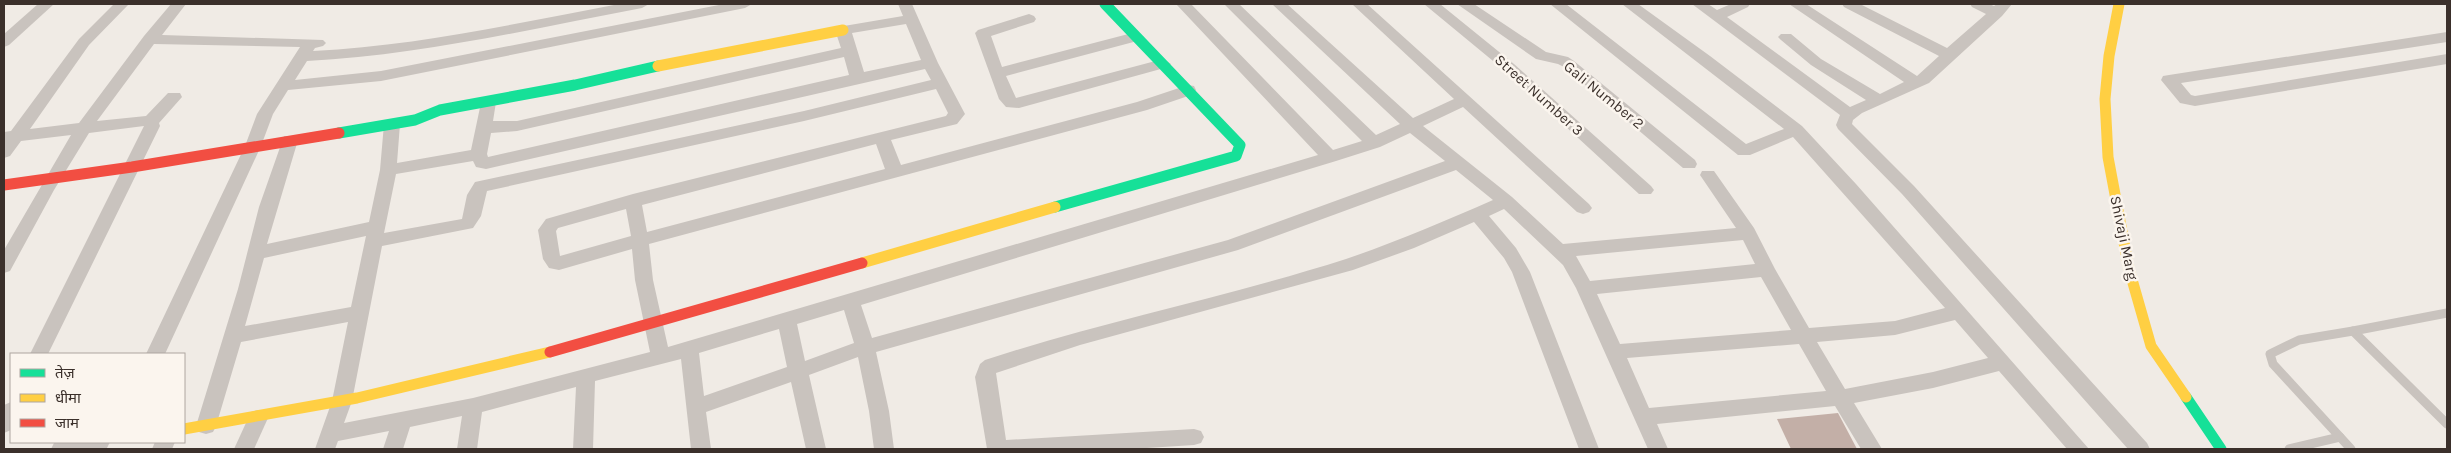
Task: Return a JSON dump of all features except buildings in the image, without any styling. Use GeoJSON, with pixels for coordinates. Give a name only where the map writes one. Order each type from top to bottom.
{"type":"FeatureCollection","features":[{"type":"Feature","properties":{"kind":"street"},"geometry":{"type":"LineString","coordinates":[[4,42],[47,4]]}},
{"type":"Feature","properties":{"kind":"street"},"geometry":{"type":"LineString","coordinates":[[4,152],[9,136],[84,42],[122,4]]}},
{"type":"Feature","properties":{"kind":"street"},"geometry":{"type":"LineString","coordinates":[[4,266],[52,178],[84,128],[149,39],[179,4]]}},
{"type":"Feature","properties":{"kind":"street"},"geometry":{"type":"LineString","coordinates":[[149,39],[305,49],[338,42],[343,44],[345,53],[451,40],[642,4]]}},
{"type":"Feature","properties":{"kind":"street"},"geometry":{"type":"LineString","coordinates":[[281,86],[381,76],[745,4]]}},
{"type":"Feature","properties":{"kind":"street"},"geometry":{"type":"LineString","coordinates":[[185,429],[258,418],[342,401],[510,362],[1236,156],[1240,145],[1105,4]]}},
{"type":"Feature","properties":{"kind":"street"},"geometry":{"type":"LineString","coordinates":[[1182,4],[1330,158]]}},
{"type":"Feature","properties":{"kind":"street"},"geometry":{"type":"LineString","coordinates":[[1231,4],[1374,143]]}},
{"type":"Feature","properties":{"kind":"street"},"geometry":{"type":"LineString","coordinates":[[1279,4],[1411,126],[1506,200],[1561,251],[1575,268],[1585,288],[1658,449]]}},
{"type":"Feature","properties":{"kind":"street"},"geometry":{"type":"LineString","coordinates":[[1359,4],[1583,208]]}},
{"type":"Feature","properties":{"kind":"street","name":"Street Number 3"},"geometry":{"type":"LineString","coordinates":[[1431,4],[1509,67],[1645,190]]}},
{"type":"Feature","properties":{"kind":"street","name":"Gali Number 2"},"geometry":{"type":"LineString","coordinates":[[1464,4],[1541,56],[1562,60],[1569,64],[1689,164]]}},
{"type":"Feature","properties":{"kind":"street"},"geometry":{"type":"LineString","coordinates":[[1557,4],[1744,151],[1796,130]]}},
{"type":"Feature","properties":{"kind":"street"},"geometry":{"type":"LineString","coordinates":[[1629,4],[1705,58],[1796,130],[1850,188],[2079,449]]}},
{"type":"Feature","properties":{"kind":"street"},"geometry":{"type":"LineString","coordinates":[[1699,4],[1849,114]]}},
{"type":"Feature","properties":{"kind":"street"},"geometry":{"type":"LineString","coordinates":[[1717,16],[1744,4]]}},
{"type":"Feature","properties":{"kind":"street"},"geometry":{"type":"LineString","coordinates":[[1796,4],[1917,83]]}},
{"type":"Feature","properties":{"kind":"street"},"geometry":{"type":"LineString","coordinates":[[1849,4],[1950,56]]}},
{"type":"Feature","properties":{"kind":"street"},"geometry":{"type":"LineString","coordinates":[[1976,4],[2001,8]]}},
{"type":"Feature","properties":{"kind":"street","name":"Shivaji Marg"},"geometry":{"type":"LineString","coordinates":[[2119,4],[2109,56],[2106,108],[2108,157],[2130,269],[2151,346],[2221,449]]}},
{"type":"Feature","properties":{"kind":"street"},"geometry":{"type":"LineString","coordinates":[[2001,8],[1950,56],[1917,83],[1849,114],[1845,118],[1844,125],[1908,190],[2140,449]]}},
{"type":"Feature","properties":{"kind":"street"},"geometry":{"type":"LineString","coordinates":[[4,185],[132,167],[415,120],[440,110],[843,30],[908,11],[930,63],[956,109],[955,118],[633,200],[549,225],[547,230],[552,259],[555,263],[559,263],[989,148],[1038,132],[1141,106],[1188,90]]}},
{"type":"Feature","properties":{"kind":"street"},"geometry":{"type":"LineString","coordinates":[[1029,19],[984,33],[983,37],[1007,99],[1012,103],[1018,103],[1162,64]]}},
{"type":"Feature","properties":{"kind":"street"},"geometry":{"type":"LineString","coordinates":[[843,30],[858,78]]}},
{"type":"Feature","properties":{"kind":"street"},"geometry":{"type":"LineString","coordinates":[[998,73],[1136,37]]}},
{"type":"Feature","properties":{"kind":"street"},"geometry":{"type":"LineString","coordinates":[[1786,37],[1816,62],[1879,101]]}},
{"type":"Feature","properties":{"kind":"street"},"geometry":{"type":"LineString","coordinates":[[2447,37],[2169,80],[2186,99],[2195,101],[2447,59]]}},
{"type":"Feature","properties":{"kind":"street"},"geometry":{"type":"LineString","coordinates":[[156,353],[253,146],[265,114],[305,49]]}},
{"type":"Feature","properties":{"kind":"street"},"geometry":{"type":"LineString","coordinates":[[483,129],[495,126],[517,126],[849,51]]}},
{"type":"Feature","properties":{"kind":"street"},"geometry":{"type":"LineString","coordinates":[[488,102],[479,154],[482,163],[486,164],[930,63]]}},
{"type":"Feature","properties":{"kind":"street"},"geometry":{"type":"LineString","coordinates":[[256,253],[375,234],[467,224],[471,220],[476,192],[480,186],[804,116],[941,83]]}},
{"type":"Feature","properties":{"kind":"street"},"geometry":{"type":"LineString","coordinates":[[9,136],[150,122],[174,97]]}},
{"type":"Feature","properties":{"kind":"street"},"geometry":{"type":"LineString","coordinates":[[328,442],[402,421],[473,406],[688,349],[1330,158],[1374,143],[1465,100]]}},
{"type":"Feature","properties":{"kind":"street"},"geometry":{"type":"LineString","coordinates":[[39,353],[152,126],[150,122]]}},
{"type":"Feature","properties":{"kind":"street"},"geometry":{"type":"LineString","coordinates":[[328,442],[342,401],[388,170],[392,124]]}},
{"type":"Feature","properties":{"kind":"street"},"geometry":{"type":"LineString","coordinates":[[882,137],[895,172]]}},
{"type":"Feature","properties":{"kind":"street"},"geometry":{"type":"LineString","coordinates":[[206,426],[268,207],[290,140]]}},
{"type":"Feature","properties":{"kind":"street"},"geometry":{"type":"LineString","coordinates":[[388,170],[479,154]]}},
{"type":"Feature","properties":{"kind":"street"},"geometry":{"type":"LineString","coordinates":[[697,406],[866,347],[1232,244],[1458,163]]}},
{"type":"Feature","properties":{"kind":"street"},"geometry":{"type":"LineString","coordinates":[[1708,174],[1758,249],[1766,270],[1804,337],[1872,449]]}},
{"type":"Feature","properties":{"kind":"street"},"geometry":{"type":"LineString","coordinates":[[633,200],[644,280],[660,356]]}},
{"type":"Feature","properties":{"kind":"street"},"geometry":{"type":"LineString","coordinates":[[1194,436],[997,449],[985,377],[987,369],[992,365],[1049,346],[1349,265],[1477,214],[1506,200]]}},
{"type":"Feature","properties":{"kind":"street"},"geometry":{"type":"LineString","coordinates":[[1477,214],[1510,254],[1521,272],[1589,449]]}},
{"type":"Feature","properties":{"kind":"street"},"geometry":{"type":"LineString","coordinates":[[1561,251],[1748,233]]}},
{"type":"Feature","properties":{"kind":"street"},"geometry":{"type":"LineString","coordinates":[[1585,288],[1766,270]]}},
{"type":"Feature","properties":{"kind":"street"},"geometry":{"type":"LineString","coordinates":[[850,300],[866,347],[882,424],[884,449]]}},
{"type":"Feature","properties":{"kind":"street"},"geometry":{"type":"LineString","coordinates":[[1615,352],[1895,328],[1960,312]]}},
{"type":"Feature","properties":{"kind":"street"},"geometry":{"type":"LineString","coordinates":[[233,336],[359,313]]}},
{"type":"Feature","properties":{"kind":"street"},"geometry":{"type":"LineString","coordinates":[[786,319],[816,449]]}},
{"type":"Feature","properties":{"kind":"street"},"geometry":{"type":"LineString","coordinates":[[688,349],[697,406],[701,449]]}},
{"type":"Feature","properties":{"kind":"street"},"geometry":{"type":"LineString","coordinates":[[1645,417],[1840,398],[1933,380],[2003,362]]}},
{"type":"Feature","properties":{"kind":"street"},"geometry":{"type":"LineString","coordinates":[[583,449],[586,375]]}},
{"type":"Feature","properties":{"kind":"street"},"geometry":{"type":"LineString","coordinates":[[467,449],[473,406]]}},
{"type":"Feature","properties":{"kind":"street"},"geometry":{"type":"LineString","coordinates":[[4,425],[10,412]]}},
{"type":"Feature","properties":{"kind":"street"},"geometry":{"type":"LineString","coordinates":[[244,449],[258,418]]}},
{"type":"Feature","properties":{"kind":"street"},"geometry":{"type":"LineString","coordinates":[[393,449],[402,421]]}},
{"type":"Feature","properties":{"kind":"lane"},"geometry":{"type":"LineString","coordinates":[[2351,449],[2272,364],[2270,354],[2295,340],[2447,313]]}},
{"type":"Feature","properties":{"kind":"lane"},"geometry":{"type":"LineString","coordinates":[[2353,331],[2447,424]]}},
{"type":"Feature","properties":{"kind":"lane"},"geometry":{"type":"LineString","coordinates":[[2289,449],[2340,437]]}},
{"type":"Feature","properties":{"kind":"traffic: fast"},"geometry":{"type":"LineString","coordinates":[[1055,207],[1236,156],[1240,145],[1105,4]]}},
{"type":"Feature","properties":{"kind":"traffic: fast"},"geometry":{"type":"LineString","coordinates":[[339,133],[415,120],[440,110],[575,85],[658,66]]}},
{"type":"Feature","properties":{"kind":"traffic: fast"},"geometry":{"type":"LineString","coordinates":[[2186,397],[2221,449]]}},
{"type":"Feature","properties":{"kind":"traffic: slow"},"geometry":{"type":"LineString","coordinates":[[2119,4],[2109,56],[2105,99],[2108,157],[2129,269],[2151,346],[2186,397]]}},
{"type":"Feature","properties":{"kind":"traffic: slow"},"geometry":{"type":"LineString","coordinates":[[658,66],[843,30]]}},
{"type":"Feature","properties":{"kind":"traffic: slow"},"geometry":{"type":"LineString","coordinates":[[862,263],[1055,207]]}},
{"type":"Feature","properties":{"kind":"traffic: slow"},"geometry":{"type":"LineString","coordinates":[[185,429],[357,398],[550,352]]}},
{"type":"Feature","properties":{"kind":"traffic: jam"},"geometry":{"type":"LineString","coordinates":[[4,185],[132,167],[339,133]]}},
{"type":"Feature","properties":{"kind":"traffic: jam"},"geometry":{"type":"LineString","coordinates":[[550,352],[862,263]]}}]}
